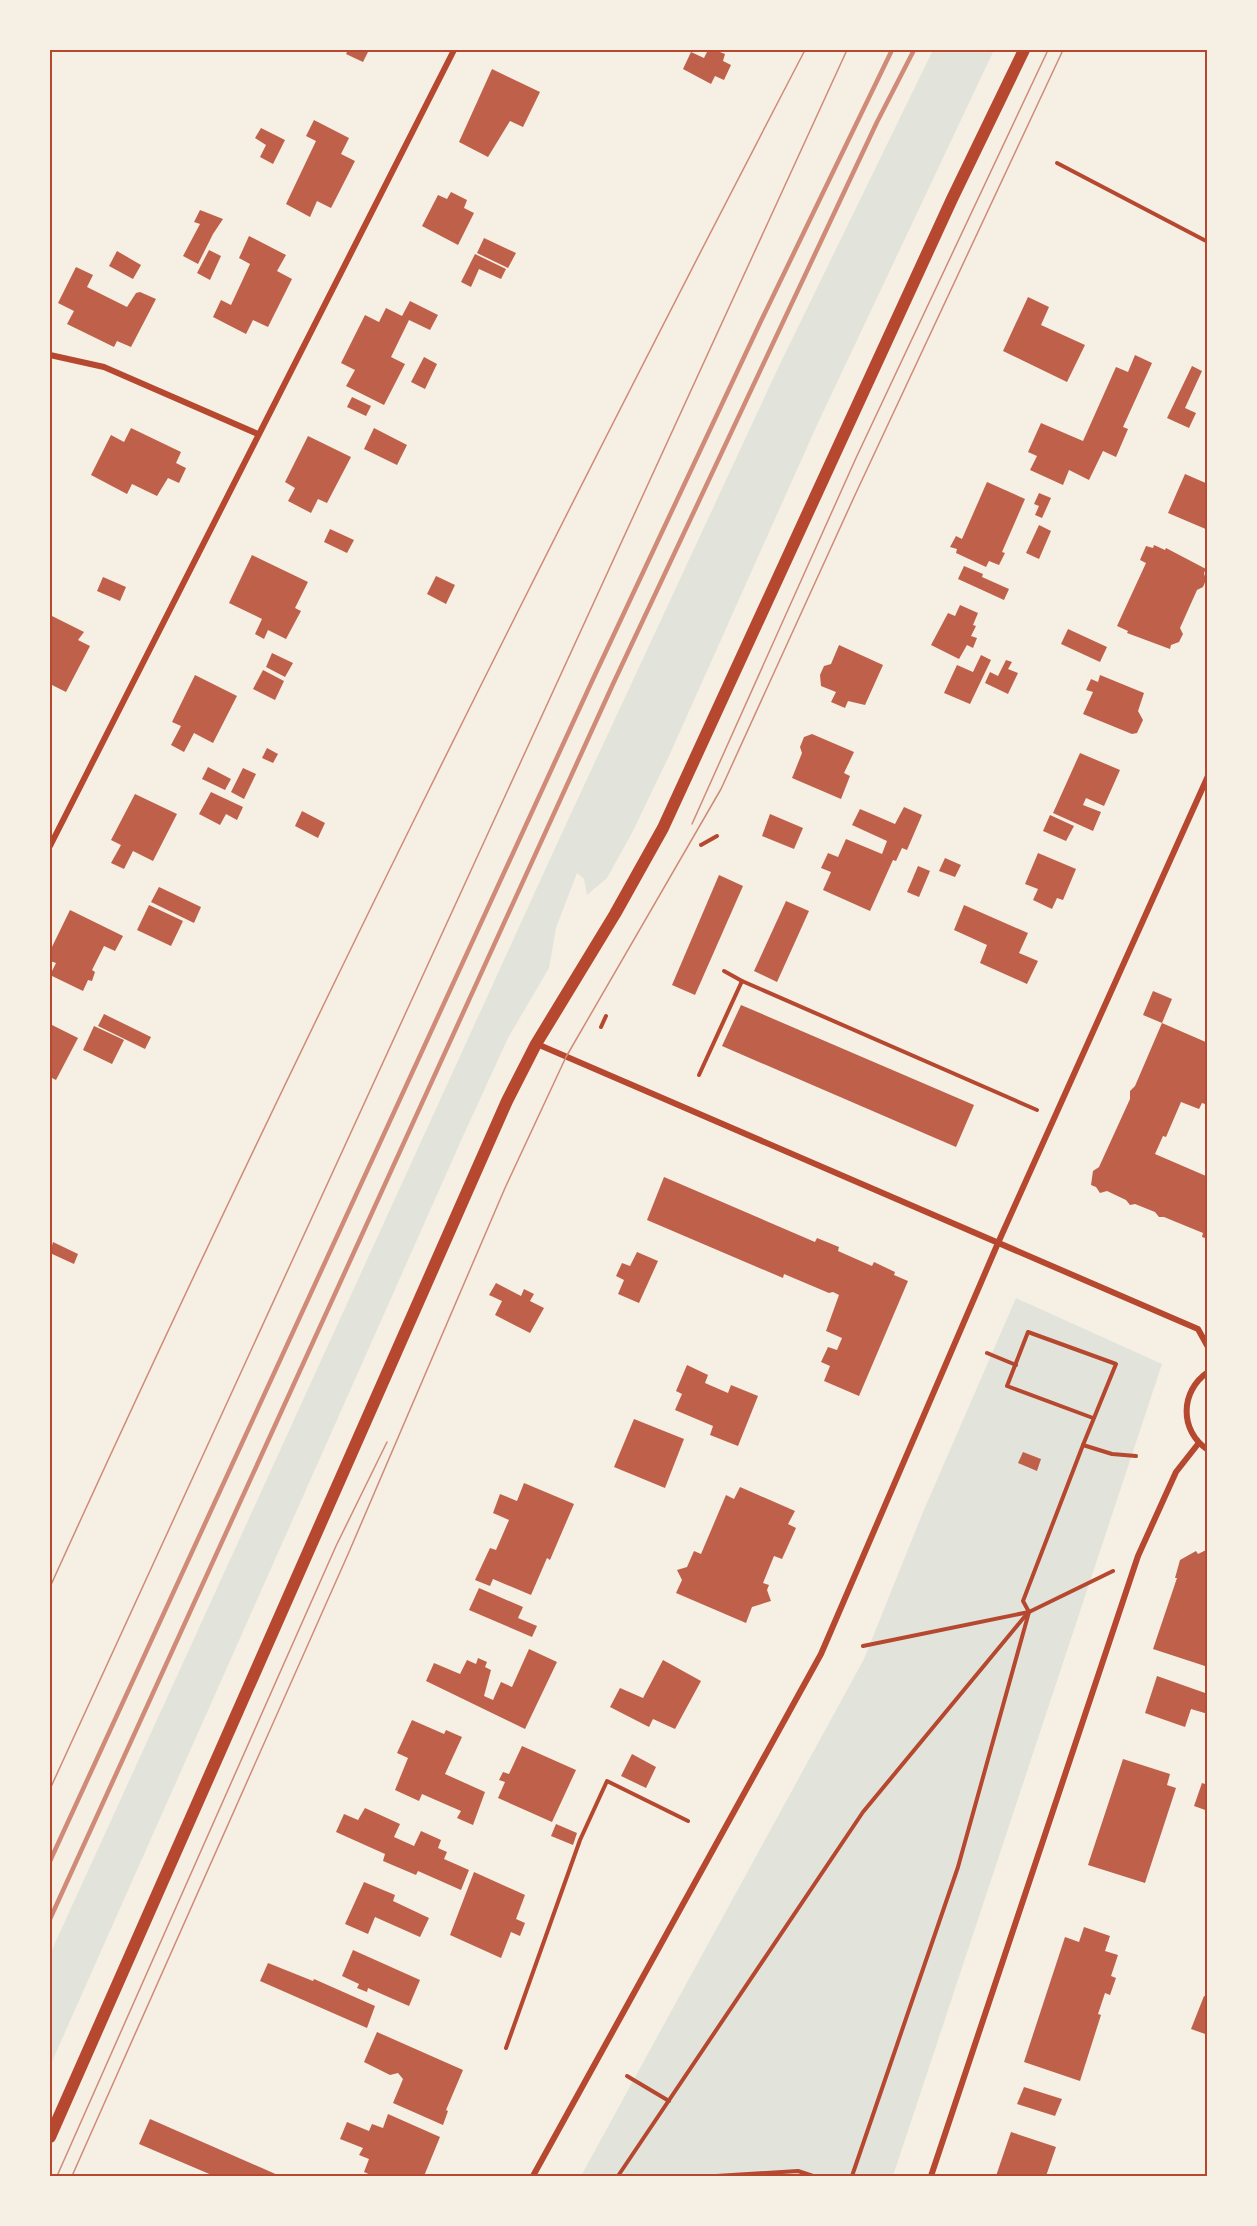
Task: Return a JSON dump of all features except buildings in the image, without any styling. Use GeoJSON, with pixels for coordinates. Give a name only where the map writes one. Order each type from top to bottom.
{"type":"FeatureCollection","features":[{"type":"Feature","properties":{"kind":"main road"},"geometry":{"type":"LineString","coordinates":[[50,2137],[507,1101],[536,1044],[615,914],[663,828],[952,199],[1024,50]]}},
{"type":"Feature","properties":{"kind":"street"},"geometry":{"type":"LineString","coordinates":[[50,846],[454,50]]}},
{"type":"Feature","properties":{"kind":"street"},"geometry":{"type":"LineString","coordinates":[[50,355],[104,367],[258,434]]}},
{"type":"Feature","properties":{"kind":"street"},"geometry":{"type":"LineString","coordinates":[[533,2176],[821,1654],[998,1243],[1208,776]]}},
{"type":"Feature","properties":{"kind":"street"},"geometry":{"type":"LineString","coordinates":[[536,1044],[1198,1329],[1208,1347]]}},
{"type":"Feature","properties":{"kind":"street"},"geometry":{"type":"LineString","coordinates":[[1208,1372],[1197,1379],[1186,1400],[1187,1423],[1198,1444],[1208,1450]]}},
{"type":"Feature","properties":{"kind":"street"},"geometry":{"type":"LineString","coordinates":[[931,2176],[1138,1556],[1176,1472],[1198,1444]]}},
{"type":"Feature","properties":{"kind":"path"},"geometry":{"type":"LineString","coordinates":[[1057,163],[1208,242]]}},
{"type":"Feature","properties":{"kind":"path"},"geometry":{"type":"LineString","coordinates":[[701,845],[717,836]]}},
{"type":"Feature","properties":{"kind":"path"},"geometry":{"type":"LineString","coordinates":[[724,971],[742,981],[1054,1117]]}},
{"type":"Feature","properties":{"kind":"path"},"geometry":{"type":"LineString","coordinates":[[699,1075],[742,981]]}},
{"type":"Feature","properties":{"kind":"path"},"geometry":{"type":"LineString","coordinates":[[601,1027],[606,1016]]}},
{"type":"Feature","properties":{"kind":"path"},"geometry":{"type":"LineString","coordinates":[[852,2176],[958,1867],[1029,1612],[1023,1601],[1116,1364],[1028,1332],[1007,1386],[1093,1418]]}},
{"type":"Feature","properties":{"kind":"path"},"geometry":{"type":"LineString","coordinates":[[987,1353],[1016,1365]]}},
{"type":"Feature","properties":{"kind":"path"},"geometry":{"type":"LineString","coordinates":[[1083,1445],[1112,1454],[1136,1456]]}},
{"type":"Feature","properties":{"kind":"path"},"geometry":{"type":"LineString","coordinates":[[863,1646],[1029,1612],[1096,1581],[1116,1569]]}},
{"type":"Feature","properties":{"kind":"path"},"geometry":{"type":"LineString","coordinates":[[618,2176],[863,1812],[1029,1612]]}},
{"type":"Feature","properties":{"kind":"path"},"geometry":{"type":"LineString","coordinates":[[506,2048],[580,1840],[607,1781],[688,1821]]}},
{"type":"Feature","properties":{"kind":"path"},"geometry":{"type":"LineString","coordinates":[[627,2076],[669,2101]]}},
{"type":"Feature","properties":{"kind":"path"},"geometry":{"type":"LineString","coordinates":[[716,2176],[798,2171],[813,2176]]}},
{"type":"Feature","properties":{"kind":"shaded area"},"geometry":{"type":"Polygon","coordinates":[[[933,50],[994,50],[817,425],[669,756],[632,833],[607,878],[587,895],[584,879],[577,873],[556,928],[549,968],[508,1038],[464,1134],[50,2066],[50,1954],[561,835],[779,366],[933,50]]]}},
{"type":"Feature","properties":{"kind":"shaded area"},"geometry":{"type":"Polygon","coordinates":[[[1016,1298],[1162,1364],[893,2176],[581,2176],[864,1659],[923,1512],[1016,1298]]]}},
{"type":"Feature","properties":{"kind":"tram line"},"geometry":{"type":"LineString","coordinates":[[50,1587],[139,1392],[417,813],[609,430],[805,50]]}},
{"type":"Feature","properties":{"kind":"tram line"},"geometry":{"type":"LineString","coordinates":[[50,1789],[847,50]]}},
{"type":"Feature","properties":{"kind":"tram line"},"geometry":{"type":"LineString","coordinates":[[692,824],[856,458],[1048,50]]}},
{"type":"Feature","properties":{"kind":"tram line"},"geometry":{"type":"LineString","coordinates":[[72,2176],[349,1552],[505,1188],[566,1057],[721,789],[855,495],[1063,50]]}},
{"type":"Feature","properties":{"kind":"tram line"},"geometry":{"type":"LineString","coordinates":[[57,2176],[336,1546],[387,1442]]}},
{"type":"Feature","properties":{"kind":"railway"},"geometry":{"type":"LineString","coordinates":[[50,1861],[593,679],[760,323],[892,50]]}},
{"type":"Feature","properties":{"kind":"railway"},"geometry":{"type":"LineString","coordinates":[[50,1919],[613,684],[877,122],[914,50]]}}]}
